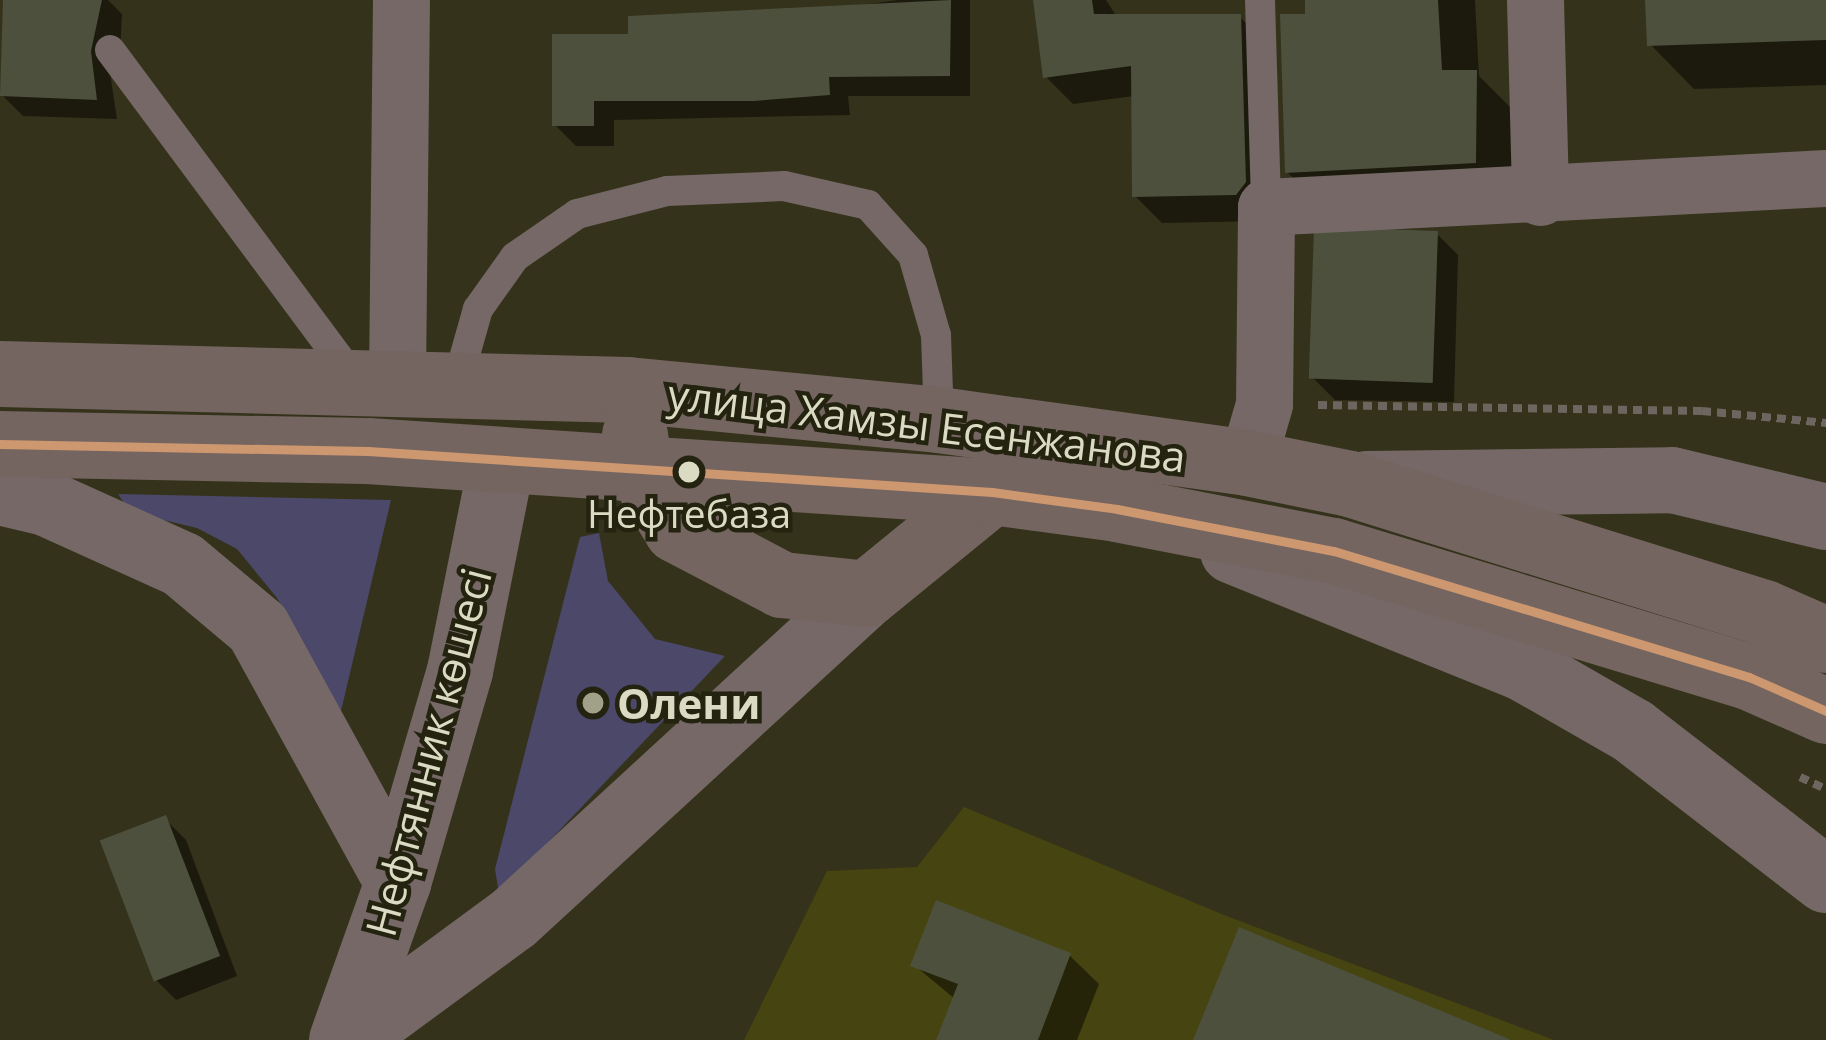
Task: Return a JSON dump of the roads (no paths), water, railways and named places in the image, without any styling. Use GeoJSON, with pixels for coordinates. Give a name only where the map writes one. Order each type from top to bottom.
{"type":"FeatureCollection","features":[{"type":"Feature","properties":{"kind":"main road","name":"улица Хамзы Есенжанова"},"geometry":{"type":"LineString","coordinates":[[0,374],[429,381],[628,390],[939,420],[1255,434],[1350,484],[1764,613],[1826,640]]}},
{"type":"Feature","properties":{"kind":"main road"},"geometry":{"type":"LineString","coordinates":[[429,381],[502,461]]}},
{"type":"Feature","properties":{"kind":"main road"},"geometry":{"type":"LineString","coordinates":[[628,390],[640,470],[677,530],[727,562],[782,585],[867,594]]}},
{"type":"Feature","properties":{"kind":"main road","name":"улица Хамзы Есенжанова"},"geometry":{"type":"LineString","coordinates":[[0,445],[502,461],[992,492],[1117,509],[1334,551],[1749,677],[1826,711]]}},
{"type":"Feature","properties":{"kind":"main road","name":"Нефтянник көшесі"},"geometry":{"type":"LineString","coordinates":[[345,1040],[398,883],[460,671],[502,461]]}},
{"type":"Feature","properties":{"kind":"main road"},"geometry":{"type":"LineString","coordinates":[[0,492],[46,502],[182,565],[258,628],[398,883]]}},
{"type":"Feature","properties":{"kind":"main road"},"geometry":{"type":"LineString","coordinates":[[345,1040],[513,919],[867,594],[992,492]]}},
{"type":"Feature","properties":{"kind":"street"},"geometry":{"type":"LineString","coordinates":[[401,0],[429,381]]}},
{"type":"Feature","properties":{"kind":"street"},"geometry":{"type":"LineString","coordinates":[[1535,0],[1540,197]]}},
{"type":"Feature","properties":{"kind":"street"},"geometry":{"type":"LineString","coordinates":[[1255,434],[1266,207],[1540,197],[1826,178]]}},
{"type":"Feature","properties":{"kind":"street"},"geometry":{"type":"LineString","coordinates":[[1350,484],[1672,480],[1826,517]]}},
{"type":"Feature","properties":{"kind":"street"},"geometry":{"type":"LineString","coordinates":[[1117,509],[1370,600],[1523,668],[1633,731],[1826,880]]}},
{"type":"Feature","properties":{"kind":"lane"},"geometry":{"type":"LineString","coordinates":[[1260,0],[1266,207]]}},
{"type":"Feature","properties":{"kind":"lane"},"geometry":{"type":"LineString","coordinates":[[110,50],[429,381],[515,257],[577,214],[667,191],[784,186],[868,205],[913,255],[936,335],[939,420]]}},
{"type":"Feature","properties":{"kind":"place","name":"Нефтебаза"},"geometry":{"type":"Point","coordinates":[689,472]}},
{"type":"Feature","properties":{"kind":"place","name":"Олени"},"geometry":{"type":"Point","coordinates":[593,703]}}]}
